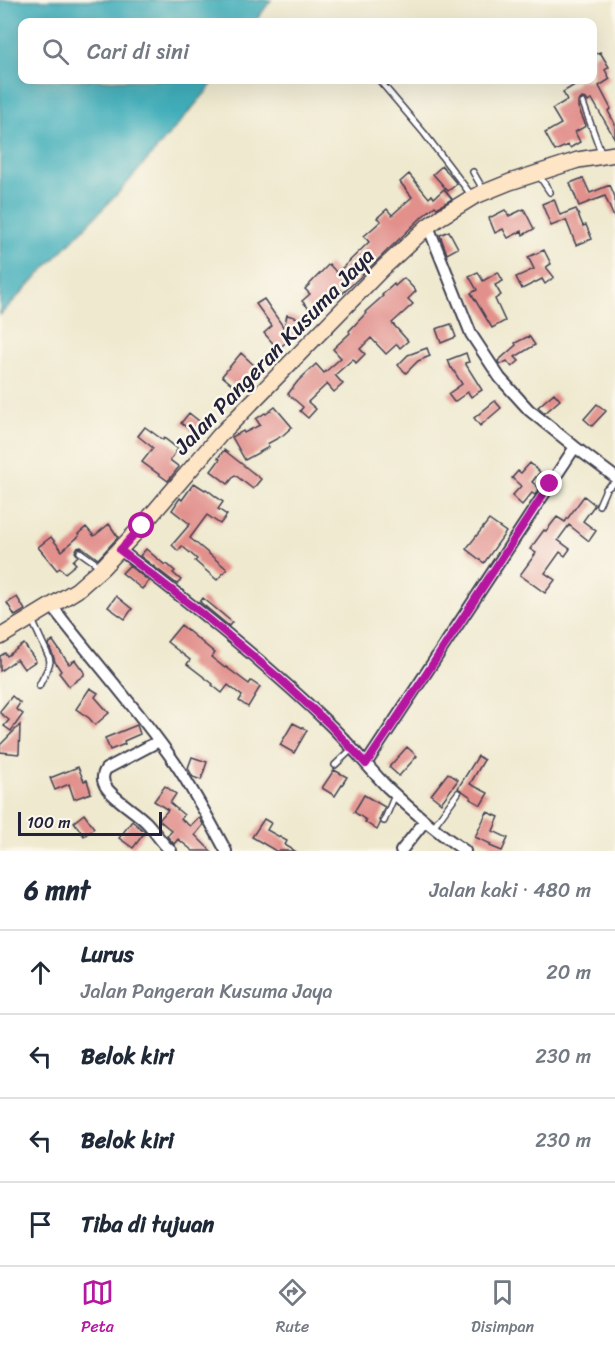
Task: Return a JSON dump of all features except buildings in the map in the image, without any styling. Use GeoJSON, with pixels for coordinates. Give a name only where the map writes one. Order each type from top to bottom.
{"type":"FeatureCollection","features":[{"type":"Feature","properties":{"kind":"street","name":"Jalan Pangeran Kusuma Jaya"},"geometry":{"type":"LineString","coordinates":[[0,637],[77,590],[102,568],[220,435],[382,269],[428,226],[479,194],[578,160],[608,154]]}},
{"type":"Feature","properties":{"kind":"street"},"geometry":{"type":"LineString","coordinates":[[428,226],[466,324],[500,378],[529,410],[615,479]]}},
{"type":"Feature","properties":{"kind":"street"},"geometry":{"type":"LineString","coordinates":[[366,764],[575,447]]}},
{"type":"Feature","properties":{"kind":"street"},"geometry":{"type":"LineString","coordinates":[[120,550],[204,615],[279,678],[329,724],[396,794],[429,824],[465,851]]}},
{"type":"Feature","properties":{"kind":"street"},"geometry":{"type":"LineString","coordinates":[[52,606],[159,741],[190,787],[226,851]]}},
{"type":"Feature","properties":{"kind":"street"},"geometry":{"type":"LineString","coordinates":[[159,741],[106,769],[102,774],[107,789],[147,823],[171,851]]}},
{"type":"Feature","properties":{"kind":"street"},"geometry":{"type":"LineString","coordinates":[[401,851],[429,824]]}},
{"type":"Feature","properties":{"kind":"lane"},"geometry":{"type":"LineString","coordinates":[[382,84],[479,194]]}},
{"type":"Feature","properties":{"kind":"lane"},"geometry":{"type":"LineString","coordinates":[[583,103],[608,154]]}},
{"type":"Feature","properties":{"kind":"lane"},"geometry":{"type":"LineString","coordinates":[[473,172],[479,194]]}},
{"type":"Feature","properties":{"kind":"lane"},"geometry":{"type":"LineString","coordinates":[[538,173],[549,192]]}},
{"type":"Feature","properties":{"kind":"lane"},"geometry":{"type":"LineString","coordinates":[[599,505],[606,489],[615,479]]}},
{"type":"Feature","properties":{"kind":"lane"},"geometry":{"type":"LineString","coordinates":[[80,552],[102,568]]}},
{"type":"Feature","properties":{"kind":"lane"},"geometry":{"type":"LineString","coordinates":[[31,619],[50,662],[39,686]]}},
{"type":"Feature","properties":{"kind":"lane"},"geometry":{"type":"LineString","coordinates":[[335,765],[352,749]]}},
{"type":"Feature","properties":{"kind":"lane"},"geometry":{"type":"LineString","coordinates":[[429,824],[458,793]]}},
{"type":"Feature","properties":{"kind":"lane"},"geometry":{"type":"LineString","coordinates":[[384,821],[396,794]]}},
{"type":"Feature","properties":{"kind":"water"},"geometry":{"type":"Polygon","coordinates":[[[0,0],[271,0],[258,18],[18,18],[18,84],[212,84],[122,189],[0,315],[0,0]]]}},
{"type":"Feature","properties":{"kind":"route"},"geometry":{"type":"LineString","coordinates":[[142,526],[120,550],[204,615],[279,678],[329,724],[366,764],[550,484]]}}]}
